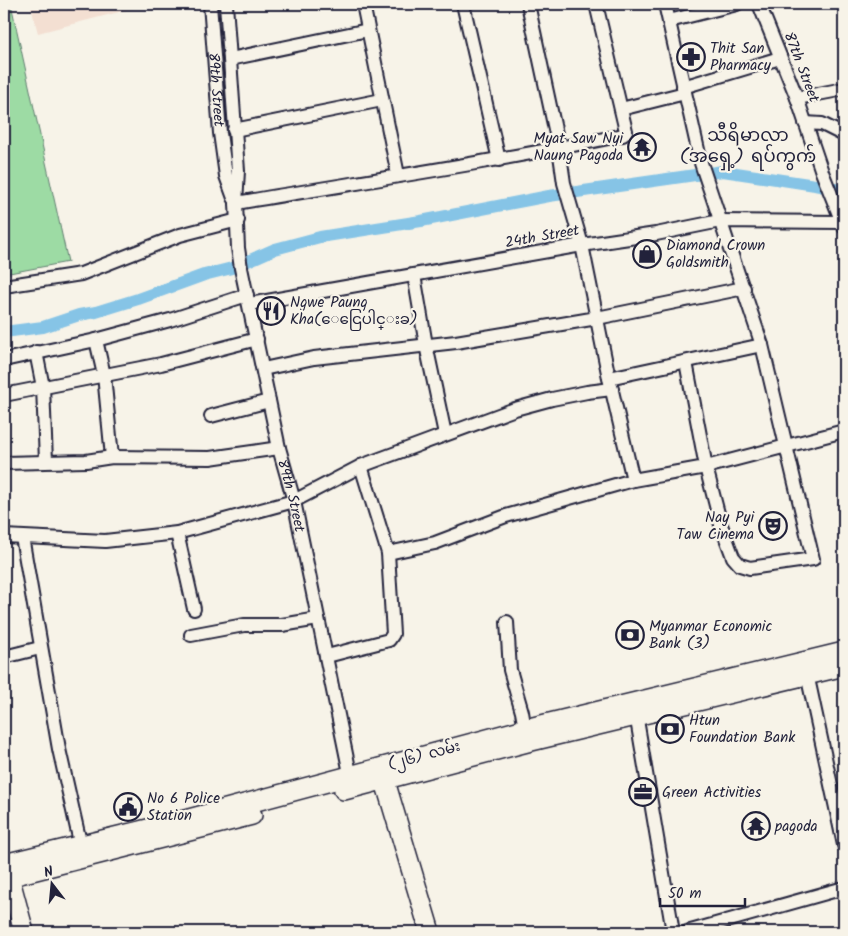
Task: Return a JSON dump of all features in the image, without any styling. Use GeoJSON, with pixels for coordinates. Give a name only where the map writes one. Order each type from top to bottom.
{"type":"FeatureCollection","features":[{"type":"Feature","properties":{"kind":"main road","name":"(၂၆) လမ်း"},"geometry":{"type":"LineString","coordinates":[[6,871],[191,825],[526,735],[635,709],[844,652]]}},
{"type":"Feature","properties":{"kind":"main road","name":"(၂၆) လမ်း"},"geometry":{"type":"LineString","coordinates":[[635,709],[844,666]]}},
{"type":"Feature","properties":{"kind":"main road"},"geometry":{"type":"LineString","coordinates":[[382,773],[430,932]]}},
{"type":"Feature","properties":{"kind":"main road"},"geometry":{"type":"LineString","coordinates":[[6,871],[24,932]]}},
{"type":"Feature","properties":{"kind":"street","name":"89th Street"},"geometry":{"type":"LineString","coordinates":[[210,4],[220,132],[226,176],[236,203]]}},
{"type":"Feature","properties":{"kind":"street","name":"89th Street"},"geometry":{"type":"LineString","coordinates":[[226,4],[238,171],[236,203],[241,268],[279,448],[294,502],[352,782]]}},
{"type":"Feature","properties":{"kind":"street"},"geometry":{"type":"LineString","coordinates":[[363,4],[398,175]]}},
{"type":"Feature","properties":{"kind":"street"},"geometry":{"type":"LineString","coordinates":[[463,4],[499,160]]}},
{"type":"Feature","properties":{"kind":"street"},"geometry":{"type":"LineString","coordinates":[[528,4],[560,148],[564,182],[582,246],[633,480]]}},
{"type":"Feature","properties":{"kind":"street"},"geometry":{"type":"LineString","coordinates":[[236,203],[499,160],[623,135],[626,131],[596,4]]}},
{"type":"Feature","properties":{"kind":"street"},"geometry":{"type":"LineString","coordinates":[[665,4],[701,163],[762,345],[813,559],[750,568],[743,567],[734,557],[721,525],[706,467],[686,362]]}},
{"type":"Feature","properties":{"kind":"street"},"geometry":{"type":"LineString","coordinates":[[669,21],[737,4]]}},
{"type":"Feature","properties":{"kind":"street","name":"87th Street"},"geometry":{"type":"LineString","coordinates":[[759,4],[797,98],[822,172],[843,224]]}},
{"type":"Feature","properties":{"kind":"street"},"geometry":{"type":"LineString","coordinates":[[230,59],[368,30]]}},
{"type":"Feature","properties":{"kind":"street"},"geometry":{"type":"LineString","coordinates":[[620,109],[780,58]]}},
{"type":"Feature","properties":{"kind":"street"},"geometry":{"type":"LineString","coordinates":[[797,98],[844,89]]}},
{"type":"Feature","properties":{"kind":"street"},"geometry":{"type":"LineString","coordinates":[[234,130],[382,100]]}},
{"type":"Feature","properties":{"kind":"street"},"geometry":{"type":"LineString","coordinates":[[805,123],[822,124],[844,135]]}},
{"type":"Feature","properties":{"kind":"street"},"geometry":{"type":"LineString","coordinates":[[4,286],[81,274],[180,235],[238,220]]}},
{"type":"Feature","properties":{"kind":"street","name":"24th Street"},"geometry":{"type":"LineString","coordinates":[[4,360],[96,340],[248,300],[414,275],[656,234],[720,221],[843,224]]}},
{"type":"Feature","properties":{"kind":"street"},"geometry":{"type":"LineString","coordinates":[[414,275],[426,345],[445,434]]}},
{"type":"Feature","properties":{"kind":"street"},"geometry":{"type":"LineString","coordinates":[[263,370],[314,358],[426,345],[597,318],[744,288]]}},
{"type":"Feature","properties":{"kind":"street"},"geometry":{"type":"LineString","coordinates":[[4,395],[161,364],[257,339]]}},
{"type":"Feature","properties":{"kind":"street"},"geometry":{"type":"LineString","coordinates":[[96,340],[104,375],[112,458]]}},
{"type":"Feature","properties":{"kind":"street"},"geometry":{"type":"LineString","coordinates":[[4,536],[105,541],[177,533],[294,502],[361,466],[515,409],[587,392],[686,362],[762,345]]}},
{"type":"Feature","properties":{"kind":"street"},"geometry":{"type":"LineString","coordinates":[[36,352],[43,387],[46,461]]}},
{"type":"Feature","properties":{"kind":"street"},"geometry":{"type":"LineString","coordinates":[[211,416],[270,401]]}},
{"type":"Feature","properties":{"kind":"street"},"geometry":{"type":"LineString","coordinates":[[388,553],[434,542],[506,516],[633,480],[706,467],[844,431]]}},
{"type":"Feature","properties":{"kind":"street"},"geometry":{"type":"LineString","coordinates":[[4,463],[86,461],[112,458],[210,458],[279,448]]}},
{"type":"Feature","properties":{"kind":"street"},"geometry":{"type":"LineString","coordinates":[[327,656],[389,640],[392,637],[388,553],[361,466]]}},
{"type":"Feature","properties":{"kind":"street"},"geometry":{"type":"LineString","coordinates":[[177,533],[194,609]]}},
{"type":"Feature","properties":{"kind":"street"},"geometry":{"type":"LineString","coordinates":[[22,537],[59,749],[82,851]]}},
{"type":"Feature","properties":{"kind":"street"},"geometry":{"type":"LineString","coordinates":[[191,635],[244,625],[282,624],[318,619]]}},
{"type":"Feature","properties":{"kind":"street"},"geometry":{"type":"LineString","coordinates":[[507,622],[510,670],[522,712],[526,735]]}},
{"type":"Feature","properties":{"kind":"street"},"geometry":{"type":"LineString","coordinates":[[4,657],[40,648]]}},
{"type":"Feature","properties":{"kind":"street"},"geometry":{"type":"LineString","coordinates":[[808,674],[844,845]]}},
{"type":"Feature","properties":{"kind":"street"},"geometry":{"type":"LineString","coordinates":[[635,709],[673,932]]}},
{"type":"Feature","properties":{"kind":"street"},"geometry":{"type":"LineString","coordinates":[[687,932],[844,888]]}},
{"type":"Feature","properties":{"kind":"shaded area"},"geometry":{"type":"Polygon","coordinates":[[[30,4],[150,4],[38,33],[30,4]]]}},
{"type":"Feature","properties":{"kind":"green space"},"geometry":{"type":"Polygon","coordinates":[[[4,4],[11,4],[68,262],[4,274],[4,4]]]}},
{"type":"Feature","properties":{"kind":"waterway"},"geometry":{"type":"LineString","coordinates":[[4,332],[43,327],[79,315],[96,312],[204,275],[232,268],[275,249],[320,237],[421,221],[549,196],[723,171],[844,191]]}},
{"type":"Feature","properties":{"kind":"place","name":"Thit San Pharmacy"},"geometry":{"type":"Point","coordinates":[691,57]}},
{"type":"Feature","properties":{"kind":"place","name":"Myat Saw Nyi Naung Pagoda"},"geometry":{"type":"Point","coordinates":[642,147]}},
{"type":"Feature","properties":{"kind":"place","name":"Diamond Crown Goldsmith"},"geometry":{"type":"Point","coordinates":[647,254]}},
{"type":"Feature","properties":{"kind":"place","name":"Ngwe Paung Kha(ေငြေပါင္းခ)"},"geometry":{"type":"Point","coordinates":[271,311]}},
{"type":"Feature","properties":{"kind":"place","name":"Nay Pyi Taw Cinema"},"geometry":{"type":"Point","coordinates":[773,526]}},
{"type":"Feature","properties":{"kind":"place","name":"Myanmar Economic Bank (3)"},"geometry":{"type":"Point","coordinates":[630,635]}},
{"type":"Feature","properties":{"kind":"place","name":"Htun Foundation Bank"},"geometry":{"type":"Point","coordinates":[670,729]}},
{"type":"Feature","properties":{"kind":"place","name":"Green Activities"},"geometry":{"type":"Point","coordinates":[643,792]}},
{"type":"Feature","properties":{"kind":"place","name":"No 6 Police Station"},"geometry":{"type":"Point","coordinates":[128,807]}},
{"type":"Feature","properties":{"kind":"place","name":"pagoda"},"geometry":{"type":"Point","coordinates":[756,826]}},
{"type":"Feature","properties":{"kind":"district","name":"သီရိမာလာ (အရှေ့) ရပ်ကွက်"},"geometry":{"type":"Point","coordinates":[748,145]}}]}
